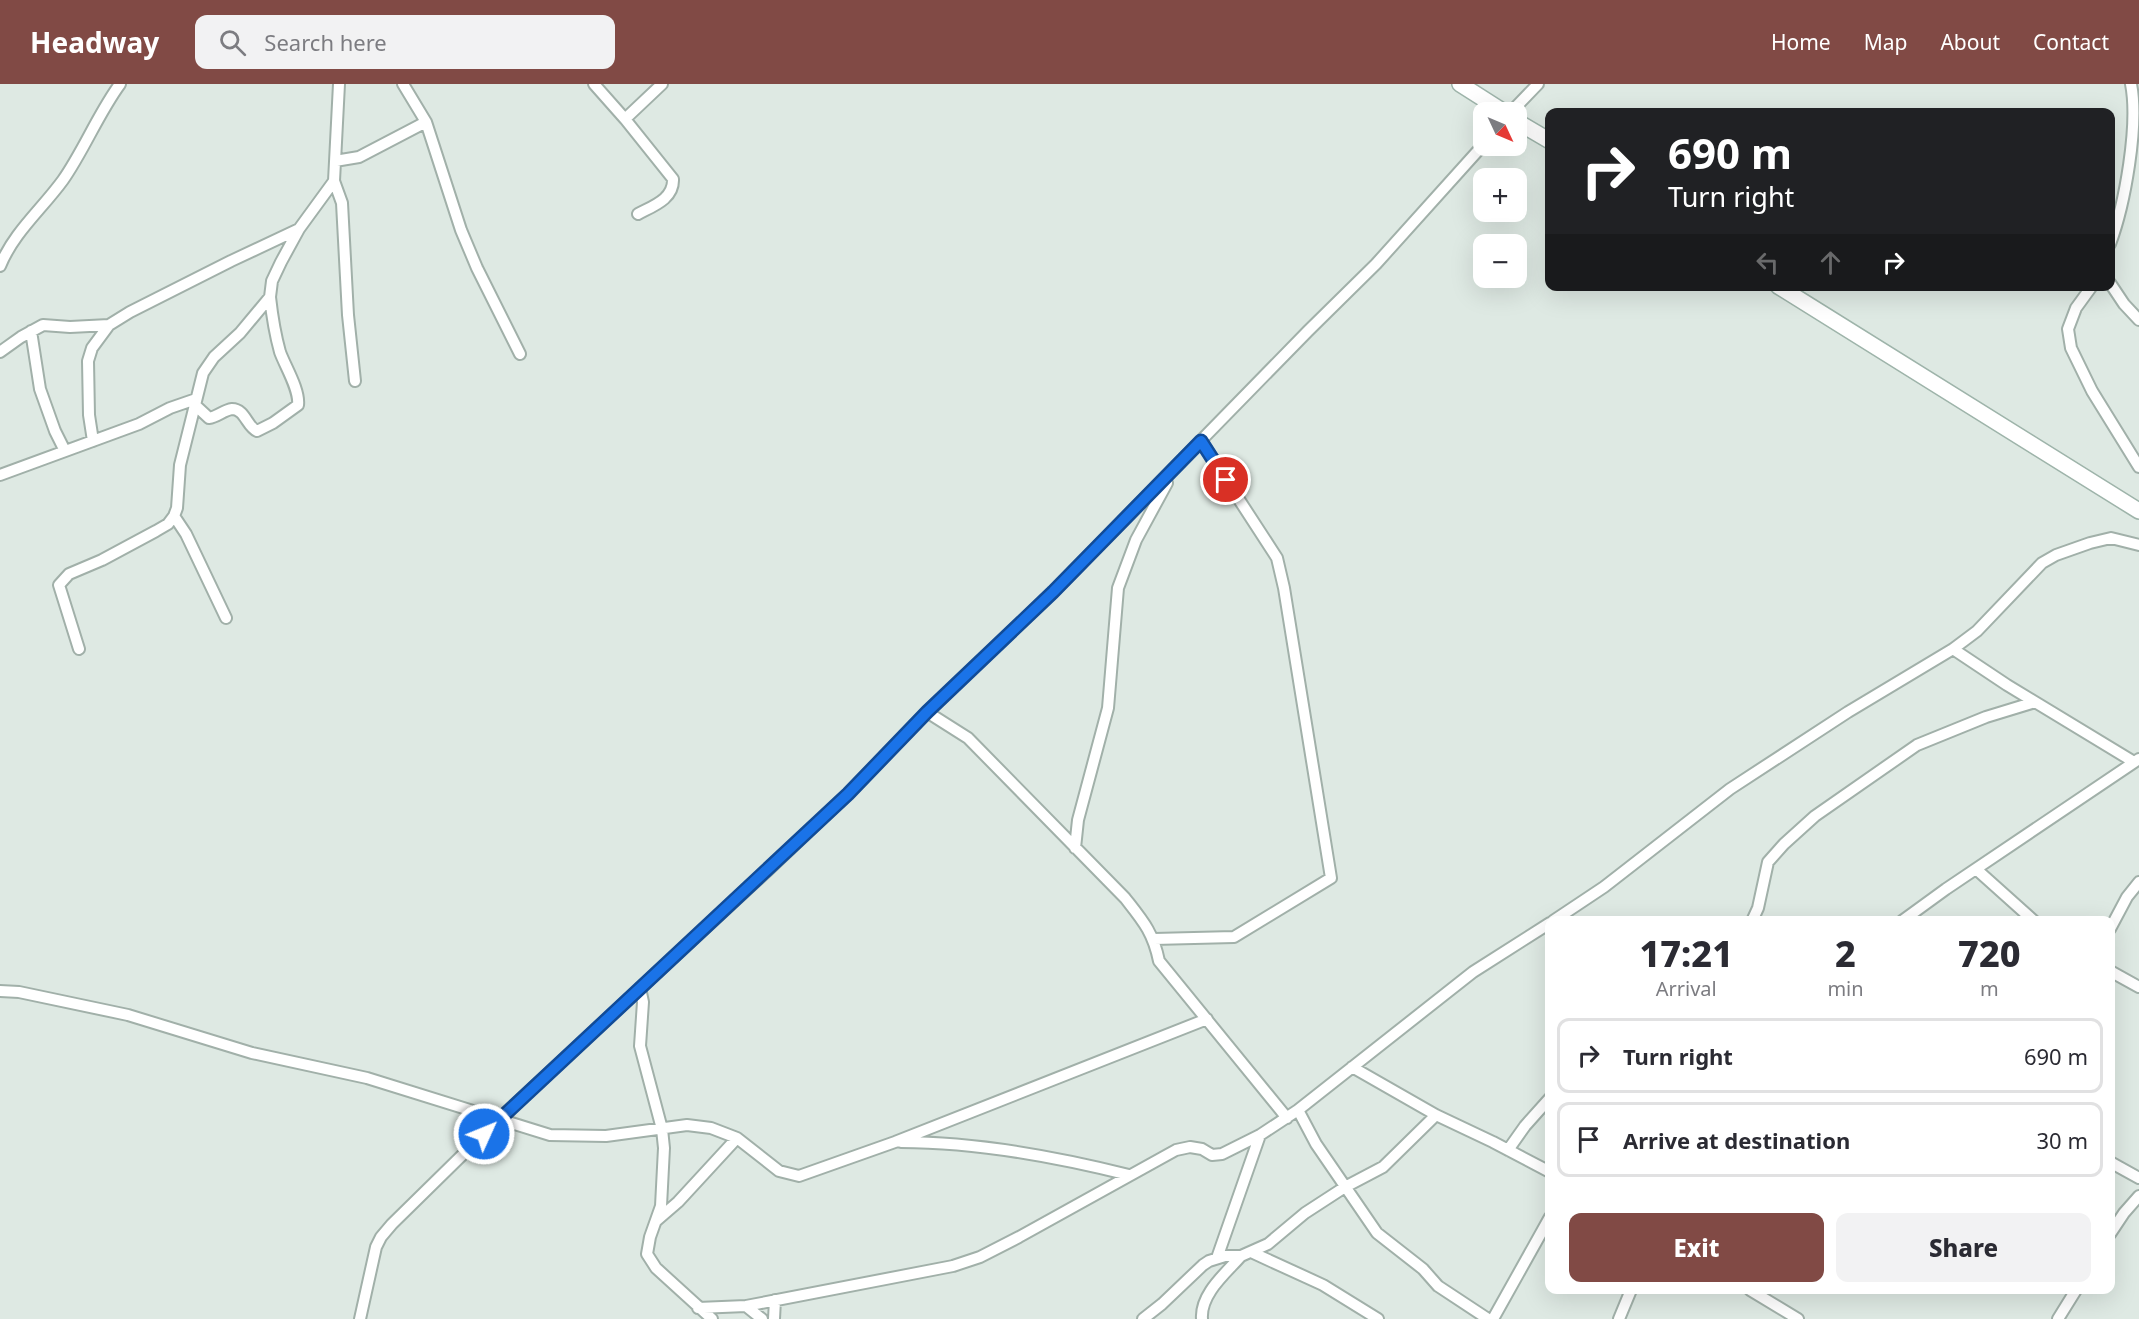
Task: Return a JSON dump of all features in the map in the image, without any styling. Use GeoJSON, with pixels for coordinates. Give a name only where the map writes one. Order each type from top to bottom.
{"type":"FeatureCollection","features":[{"type":"Feature","properties":{"kind":"street"},"geometry":{"type":"LineString","coordinates":[[0,266],[11,242],[51,196],[72,167],[120,84]]}},
{"type":"Feature","properties":{"kind":"street"},"geometry":{"type":"LineString","coordinates":[[339,84],[334,181],[342,203],[348,315],[356,381]]}},
{"type":"Feature","properties":{"kind":"street"},"geometry":{"type":"LineString","coordinates":[[403,84],[426,122],[469,249],[520,354]]}},
{"type":"Feature","properties":{"kind":"street"},"geometry":{"type":"LineString","coordinates":[[594,84],[673,179],[671,191],[665,198],[638,214]]}},
{"type":"Feature","properties":{"kind":"street"},"geometry":{"type":"LineString","coordinates":[[625,119],[662,84]]}},
{"type":"Feature","properties":{"kind":"street"},"geometry":{"type":"LineString","coordinates":[[1460,84],[1488,102]]}},
{"type":"Feature","properties":{"kind":"street"},"geometry":{"type":"LineString","coordinates":[[1521,102],[1538,84]]}},
{"type":"Feature","properties":{"kind":"street"},"geometry":{"type":"LineString","coordinates":[[2115,228],[2129,182],[2135,152],[2138,116],[2131,84]]}},
{"type":"Feature","properties":{"kind":"street"},"geometry":{"type":"LineString","coordinates":[[335,161],[359,158],[426,122]]}},
{"type":"Feature","properties":{"kind":"street"},"geometry":{"type":"LineString","coordinates":[[1527,127],[1545,138]]}},
{"type":"Feature","properties":{"kind":"street"},"geometry":{"type":"LineString","coordinates":[[360,1319],[373,1259],[381,1237],[406,1209],[499,1119],[848,794],[927,712],[1053,592],[1376,264],[1473,156]]}},
{"type":"Feature","properties":{"kind":"street"},"geometry":{"type":"LineString","coordinates":[[195,402],[209,418],[236,409],[242,413],[251,428],[257,431],[273,423],[298,405],[298,397],[280,353],[274,327],[270,297],[272,281],[299,229],[334,181]]}},
{"type":"Feature","properties":{"kind":"street"},"geometry":{"type":"LineString","coordinates":[[93,441],[89,415],[88,361],[92,348],[109,325],[130,312],[299,229]]}},
{"type":"Feature","properties":{"kind":"street"},"geometry":{"type":"LineString","coordinates":[[2115,290],[2139,320]]}},
{"type":"Feature","properties":{"kind":"street"},"geometry":{"type":"LineString","coordinates":[[1786,291],[2139,511]]}},
{"type":"Feature","properties":{"kind":"street"},"geometry":{"type":"LineString","coordinates":[[2088,291],[2076,308],[2068,328],[2071,348],[2092,391],[2139,467]]}},
{"type":"Feature","properties":{"kind":"street"},"geometry":{"type":"LineString","coordinates":[[79,650],[60,592],[60,581],[69,574],[102,560],[156,531],[168,524],[174,516],[177,508],[180,465],[203,373],[270,297]]}},
{"type":"Feature","properties":{"kind":"street"},"geometry":{"type":"LineString","coordinates":[[0,352],[44,325],[70,327],[109,325]]}},
{"type":"Feature","properties":{"kind":"street"},"geometry":{"type":"LineString","coordinates":[[32,331],[40,389],[65,451]]}},
{"type":"Feature","properties":{"kind":"street"},"geometry":{"type":"LineString","coordinates":[[0,475],[138,424],[170,408],[195,402]]}},
{"type":"Feature","properties":{"kind":"street"},"geometry":{"type":"LineString","coordinates":[[1155,939],[1234,937],[1331,878],[1284,588],[1277,558],[1201,441]]}},
{"type":"Feature","properties":{"kind":"street"},"geometry":{"type":"LineString","coordinates":[[1075,848],[1078,820],[1108,708],[1118,588],[1136,540],[1152,507],[1176,467]]}},
{"type":"Feature","properties":{"kind":"street"},"geometry":{"type":"LineString","coordinates":[[174,516],[186,534],[226,618]]}},
{"type":"Feature","properties":{"kind":"street"},"geometry":{"type":"LineString","coordinates":[[1560,916],[1604,887],[1730,789],[1848,712],[1953,649],[1985,624],[2042,563],[2056,555],[2111,538],[2139,545]]}},
{"type":"Feature","properties":{"kind":"street"},"geometry":{"type":"LineString","coordinates":[[1909,916],[2137,760],[2035,702],[1953,649]]}},
{"type":"Feature","properties":{"kind":"street"},"geometry":{"type":"LineString","coordinates":[[1754,916],[1768,862],[1815,816],[1917,745],[1986,717],[2035,702]]}},
{"type":"Feature","properties":{"kind":"street"},"geometry":{"type":"LineString","coordinates":[[927,712],[968,738],[1125,898],[1155,939],[1159,961],[1287,1118]]}},
{"type":"Feature","properties":{"kind":"street"},"geometry":{"type":"LineString","coordinates":[[1976,869],[2028,916]]}},
{"type":"Feature","properties":{"kind":"street"},"geometry":{"type":"LineString","coordinates":[[2115,919],[2127,897],[2139,882]]}},
{"type":"Feature","properties":{"kind":"street"},"geometry":{"type":"LineString","coordinates":[[698,1308],[746,1306],[953,1266],[980,1257],[1009,1242],[1183,1147],[1195,1148],[1212,1155],[1222,1154],[1287,1118],[1473,972],[1545,926]]}},
{"type":"Feature","properties":{"kind":"street"},"geometry":{"type":"LineString","coordinates":[[2115,974],[2139,987]]}},
{"type":"Feature","properties":{"kind":"street"},"geometry":{"type":"LineString","coordinates":[[640,988],[643,1002],[640,1046],[662,1128],[664,1148],[661,1206],[647,1248],[649,1260],[712,1319]]}},
{"type":"Feature","properties":{"kind":"street"},"geometry":{"type":"LineString","coordinates":[[0,991],[19,992],[128,1015],[252,1053],[367,1078],[550,1135],[606,1136],[687,1125],[711,1128],[737,1138],[779,1171],[799,1176],[895,1142],[1207,1019]]}},
{"type":"Feature","properties":{"kind":"street"},"geometry":{"type":"LineString","coordinates":[[1352,1067],[1436,1115],[1544,1167]]}},
{"type":"Feature","properties":{"kind":"street"},"geometry":{"type":"LineString","coordinates":[[1508,1150],[1545,1104]]}},
{"type":"Feature","properties":{"kind":"street"},"geometry":{"type":"LineString","coordinates":[[1298,1110],[1309,1133],[1377,1233],[1423,1269],[1438,1286],[1491,1319],[1545,1226]]}},
{"type":"Feature","properties":{"kind":"street"},"geometry":{"type":"LineString","coordinates":[[1143,1319],[1203,1265],[1217,1258],[1246,1254],[1268,1244],[1305,1214],[1345,1187],[1383,1167],[1436,1115]]}},
{"type":"Feature","properties":{"kind":"street"},"geometry":{"type":"LineString","coordinates":[[1217,1258],[1260,1135]]}},
{"type":"Feature","properties":{"kind":"street"},"geometry":{"type":"LineString","coordinates":[[655,1222],[678,1202],[737,1138]]}},
{"type":"Feature","properties":{"kind":"street"},"geometry":{"type":"LineString","coordinates":[[895,1142],[937,1142],[1075,1162],[1129,1175]]}},
{"type":"Feature","properties":{"kind":"street"},"geometry":{"type":"LineString","coordinates":[[2115,1165],[2139,1178]]}},
{"type":"Feature","properties":{"kind":"street"},"geometry":{"type":"LineString","coordinates":[[2115,1226],[2139,1196]]}},
{"type":"Feature","properties":{"kind":"street"},"geometry":{"type":"LineString","coordinates":[[1202,1319],[1202,1307],[1206,1297],[1246,1254]]}},
{"type":"Feature","properties":{"kind":"street"},"geometry":{"type":"LineString","coordinates":[[1246,1254],[1323,1285],[1378,1319]]}},
{"type":"Feature","properties":{"kind":"street"},"geometry":{"type":"LineString","coordinates":[[1619,1319],[1629,1294]]}},
{"type":"Feature","properties":{"kind":"street"},"geometry":{"type":"LineString","coordinates":[[1756,1294],[1798,1319]]}},
{"type":"Feature","properties":{"kind":"street"},"geometry":{"type":"LineString","coordinates":[[2058,1319],[2074,1294]]}},
{"type":"Feature","properties":{"kind":"street"},"geometry":{"type":"LineString","coordinates":[[774,1319],[775,1300]]}},
{"type":"Feature","properties":{"kind":"street"},"geometry":{"type":"LineString","coordinates":[[746,1306],[762,1319]]}},
{"type":"Feature","properties":{"kind":"route"},"geometry":{"type":"LineString","coordinates":[[484,1134],[848,794],[927,712],[1053,592],[1201,441],[1226,480]]}}]}
